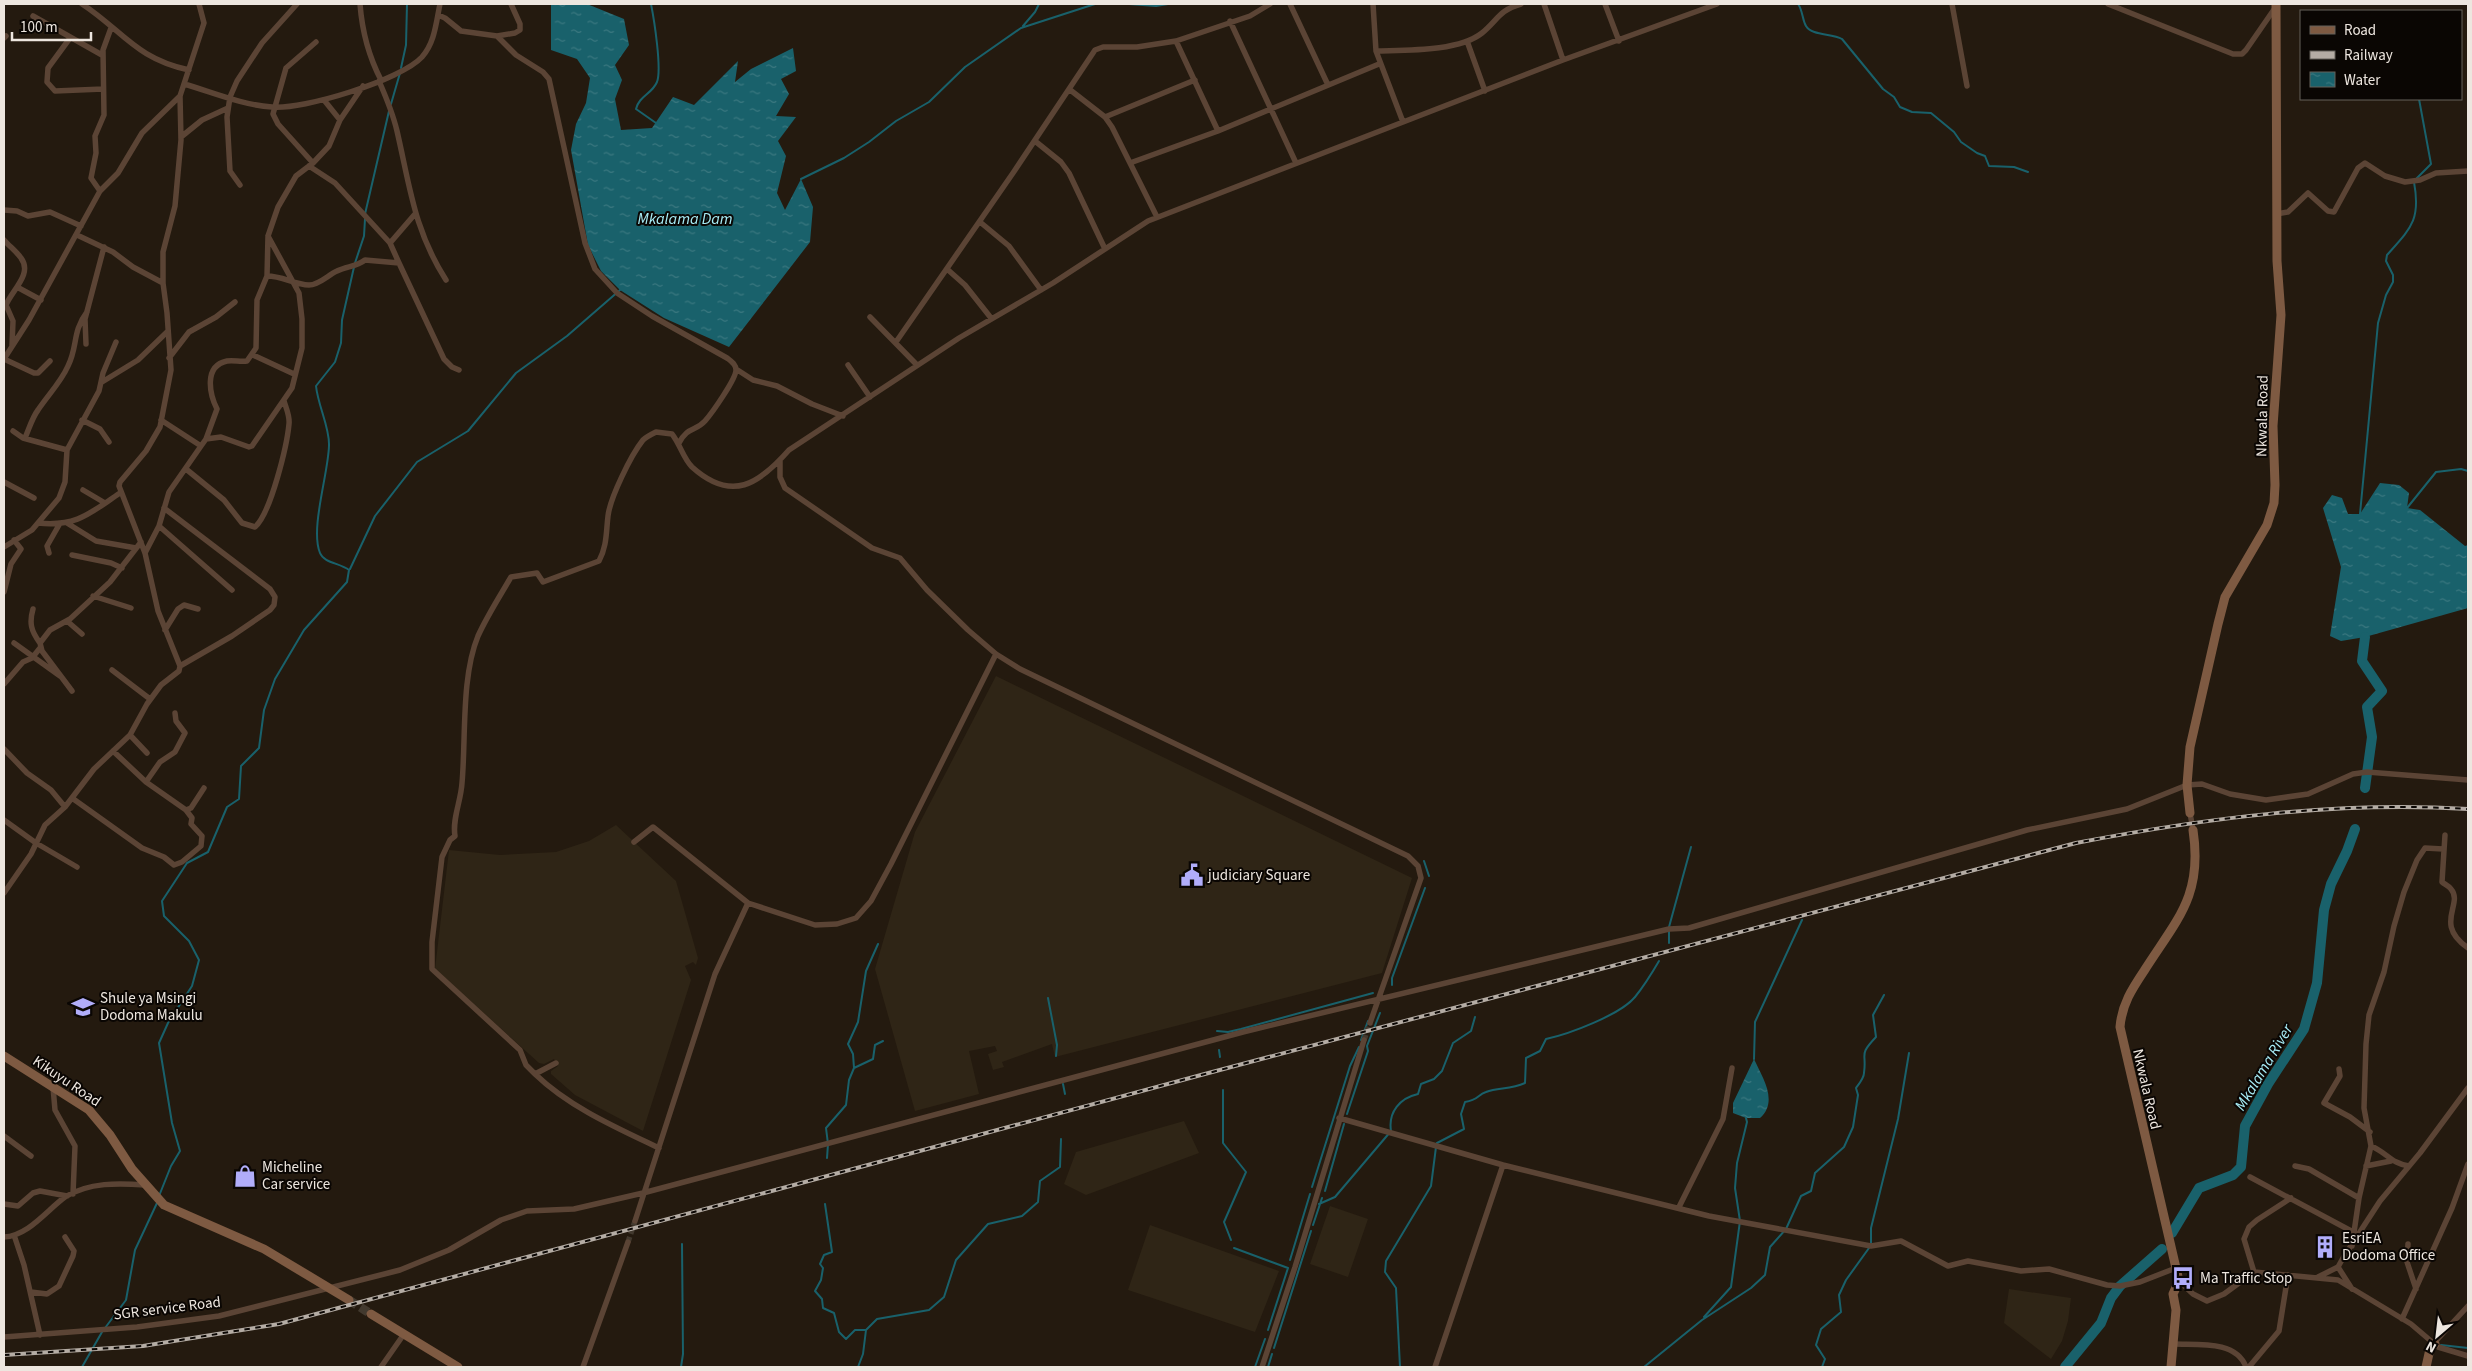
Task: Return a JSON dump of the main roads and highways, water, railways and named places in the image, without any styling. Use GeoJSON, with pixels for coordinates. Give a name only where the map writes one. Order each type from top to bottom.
{"type":"FeatureCollection","features":[{"type":"Feature","properties":{"kind":"water","name":"Mkalama Dam"},"geometry":{"type":"Polygon","coordinates":[[[551,4],[587,4],[624,19],[629,45],[615,65],[622,80],[615,99],[621,130],[652,128],[673,97],[694,105],[738,61],[735,82],[751,69],[793,48],[796,71],[781,79],[789,94],[776,116],[796,117],[778,141],[786,156],[777,193],[785,210],[801,179],[813,207],[810,242],[729,347],[664,318],[620,290],[601,271],[588,245],[571,150],[576,124],[586,103],[590,78],[577,59],[551,50],[551,4]]]}},
{"type":"Feature","properties":{"kind":"water"},"geometry":{"type":"Polygon","coordinates":[[[2380,483],[2399,485],[2409,493],[2407,508],[2420,510],[2465,546],[2468,545],[2468,608],[2365,637],[2341,641],[2330,636],[2341,567],[2323,508],[2332,495],[2342,498],[2348,514],[2360,514],[2380,483]]]}},
{"type":"Feature","properties":{"kind":"water"},"geometry":{"type":"Polygon","coordinates":[[[1754,1059],[1769,1097],[1766,1111],[1760,1118],[1746,1118],[1733,1113],[1733,1103],[1754,1059]]]}},
{"type":"Feature","properties":{"kind":"waterway"},"geometry":{"type":"LineString","coordinates":[[401,68],[406,45],[407,4]]}},
{"type":"Feature","properties":{"kind":"waterway"},"geometry":{"type":"LineString","coordinates":[[651,4],[657,44],[658,76],[655,86],[640,101],[636,109],[656,123]]}},
{"type":"Feature","properties":{"kind":"waterway"},"geometry":{"type":"LineString","coordinates":[[1023,26],[1039,4]]}},
{"type":"Feature","properties":{"kind":"waterway"},"geometry":{"type":"LineString","coordinates":[[801,179],[844,158],[896,121],[929,102],[965,67],[1021,28],[1095,4]]}},
{"type":"Feature","properties":{"kind":"waterway"},"geometry":{"type":"LineString","coordinates":[[1129,4],[1156,6],[1168,4]]}},
{"type":"Feature","properties":{"kind":"waterway"},"geometry":{"type":"LineString","coordinates":[[1798,4],[1806,26],[1817,33],[1842,39],[1883,89],[1894,97],[1900,107],[1912,112],[1931,113],[1954,132],[1961,142],[1985,156],[1989,166],[2014,167],[2028,172]]}},
{"type":"Feature","properties":{"kind":"waterway"},"geometry":{"type":"LineString","coordinates":[[391,104],[400,73]]}},
{"type":"Feature","properties":{"kind":"waterway"},"geometry":{"type":"LineString","coordinates":[[2417,178],[2431,164],[2419,100]]}},
{"type":"Feature","properties":{"kind":"waterway"},"geometry":{"type":"LineString","coordinates":[[365,214],[389,111]]}},
{"type":"Feature","properties":{"kind":"waterway"},"geometry":{"type":"LineString","coordinates":[[2360,514],[2378,323],[2386,295],[2393,282],[2393,275],[2386,261],[2387,255],[2408,230],[2415,215],[2416,195],[2414,182]]}},
{"type":"Feature","properties":{"kind":"waterway"},"geometry":{"type":"LineString","coordinates":[[355,263],[364,236],[365,219]]}},
{"type":"Feature","properties":{"kind":"waterway"},"geometry":{"type":"LineString","coordinates":[[159,1196],[171,1166],[180,1151],[172,1123],[159,1043],[168,1023],[192,986],[199,960],[189,941],[164,916],[162,901],[187,863],[208,852],[227,807],[239,799],[241,766],[259,748],[264,710],[275,679],[304,630],[347,582],[349,570],[325,559],[320,553],[317,543],[318,516],[328,458],[329,439],[316,386],[335,362],[341,343],[342,320],[354,267]]}},
{"type":"Feature","properties":{"kind":"waterway"},"geometry":{"type":"LineString","coordinates":[[350,569],[375,516],[417,462],[468,431],[516,373],[567,336],[620,290]]}},
{"type":"Feature","properties":{"kind":"waterway"},"geometry":{"type":"LineString","coordinates":[[2407,508],[2436,472],[2461,469],[2468,471]]}},
{"type":"Feature","properties":{"kind":"waterway","name":"Mkalama River"},"geometry":{"type":"LineString","coordinates":[[2365,637],[2362,661],[2382,691],[2367,707],[2372,737],[2365,788]]}},
{"type":"Feature","properties":{"kind":"waterway","name":"Mkalama River"},"geometry":{"type":"LineString","coordinates":[[2172,1233],[2199,1188],[2233,1175],[2241,1167],[2245,1126],[2268,1084],[2304,1029],[2317,983],[2324,910],[2331,884],[2355,829]]}},
{"type":"Feature","properties":{"kind":"waterway"},"geometry":{"type":"LineString","coordinates":[[1669,927],[1691,847]]}},
{"type":"Feature","properties":{"kind":"waterway"},"geometry":{"type":"LineString","coordinates":[[1424,861],[1429,876]]}},
{"type":"Feature","properties":{"kind":"waterway"},"geometry":{"type":"LineString","coordinates":[[1392,985],[1392,978],[1425,888]]}},
{"type":"Feature","properties":{"kind":"waterway"},"geometry":{"type":"LineString","coordinates":[[1754,1059],[1755,1022],[1802,920]]}},
{"type":"Feature","properties":{"kind":"waterway"},"geometry":{"type":"LineString","coordinates":[[1669,931],[1669,943]]}},
{"type":"Feature","properties":{"kind":"waterway"},"geometry":{"type":"LineString","coordinates":[[827,1158],[826,1128],[846,1105],[849,1080],[854,1068],[853,1054],[848,1044],[858,1022],[866,971],[878,944]]}},
{"type":"Feature","properties":{"kind":"waterway"},"geometry":{"type":"LineString","coordinates":[[1437,1143],[1464,1129],[1461,1114],[1465,1102],[1473,1100],[1491,1090],[1514,1087],[1525,1083],[1526,1058],[1540,1051],[1546,1039],[1594,1023],[1628,1004],[1642,988],[1659,961]]}},
{"type":"Feature","properties":{"kind":"waterway"},"geometry":{"type":"LineString","coordinates":[[1217,1031],[1228,1032],[1241,1029],[1373,993]]}},
{"type":"Feature","properties":{"kind":"waterway"},"geometry":{"type":"LineString","coordinates":[[1644,1367],[1702,1320],[1751,1288],[1765,1275],[1770,1247],[1786,1229],[1801,1196],[1811,1191],[1815,1173],[1844,1147],[1853,1127],[1858,1095],[1856,1088],[1864,1075],[1864,1054],[1876,1037],[1873,1015],[1884,995]]}},
{"type":"Feature","properties":{"kind":"waterway"},"geometry":{"type":"LineString","coordinates":[[1048,998],[1057,1045],[1056,1056]]}},
{"type":"Feature","properties":{"kind":"waterway"},"geometry":{"type":"LineString","coordinates":[[1347,1114],[1368,1051],[1367,1046],[1380,1013]]}},
{"type":"Feature","properties":{"kind":"waterway"},"geometry":{"type":"LineString","coordinates":[[1319,1204],[1335,1197],[1391,1131],[1393,1112],[1401,1102],[1418,1094],[1421,1084],[1434,1079],[1442,1071],[1453,1043],[1471,1031],[1475,1017]]}},
{"type":"Feature","properties":{"kind":"waterway"},"geometry":{"type":"LineString","coordinates":[[1361,1040],[1368,1021]]}},
{"type":"Feature","properties":{"kind":"waterway"},"geometry":{"type":"LineString","coordinates":[[854,1068],[873,1059],[875,1045],[883,1041]]}},
{"type":"Feature","properties":{"kind":"waterway"},"geometry":{"type":"LineString","coordinates":[[1312,1187],[1350,1066],[1359,1047]]}},
{"type":"Feature","properties":{"kind":"waterway"},"geometry":{"type":"LineString","coordinates":[[1219,1050],[1220,1057]]}},
{"type":"Feature","properties":{"kind":"waterway"},"geometry":{"type":"LineString","coordinates":[[1871,1243],[1871,1228],[1898,1119],[1909,1053]]}},
{"type":"Feature","properties":{"kind":"waterway"},"geometry":{"type":"LineString","coordinates":[[1063,1084],[1065,1094]]}},
{"type":"Feature","properties":{"kind":"waterway"},"geometry":{"type":"LineString","coordinates":[[1223,1090],[1223,1143],[1246,1172],[1224,1222],[1231,1240]]}},
{"type":"Feature","properties":{"kind":"waterway"},"geometry":{"type":"LineString","coordinates":[[1704,1317],[1731,1287],[1740,1221],[1735,1188],[1737,1163],[1747,1122],[1746,1118]]}},
{"type":"Feature","properties":{"kind":"waterway"},"geometry":{"type":"LineString","coordinates":[[1325,1191],[1344,1124]]}},
{"type":"Feature","properties":{"kind":"waterway"},"geometry":{"type":"LineString","coordinates":[[858,1367],[863,1354],[866,1330],[877,1319],[929,1310],[944,1297],[956,1260],[988,1224],[1022,1216],[1038,1202],[1040,1181],[1060,1167],[1061,1139]]}},
{"type":"Feature","properties":{"kind":"waterway"},"geometry":{"type":"LineString","coordinates":[[1400,1367],[1396,1288],[1385,1272],[1386,1261],[1431,1186],[1436,1147]]}},
{"type":"Feature","properties":{"kind":"waterway"},"geometry":{"type":"LineString","coordinates":[[1290,1260],[1310,1194]]}},
{"type":"Feature","properties":{"kind":"waterway"},"geometry":{"type":"LineString","coordinates":[[1313,1225],[1322,1198]]}},
{"type":"Feature","properties":{"kind":"waterway"},"geometry":{"type":"LineString","coordinates":[[105,1328],[126,1300],[135,1250],[157,1203]]}},
{"type":"Feature","properties":{"kind":"waterway"},"geometry":{"type":"LineString","coordinates":[[825,1204],[832,1252],[824,1255],[820,1264],[823,1268],[821,1280],[815,1291],[822,1299],[823,1308],[834,1313],[839,1332],[846,1339],[855,1330],[866,1330]]}},
{"type":"Feature","properties":{"kind":"waterway"},"geometry":{"type":"LineString","coordinates":[[1274,1348],[1311,1231]]}},
{"type":"Feature","properties":{"kind":"waterway"},"geometry":{"type":"LineString","coordinates":[[681,1367],[683,1354],[682,1244]]}},
{"type":"Feature","properties":{"kind":"waterway"},"geometry":{"type":"LineString","coordinates":[[1234,1248],[1288,1268],[1268,1330]]}},
{"type":"Feature","properties":{"kind":"waterway"},"geometry":{"type":"LineString","coordinates":[[1822,1367],[1825,1359],[1816,1345],[1821,1329],[1841,1312],[1839,1295],[1846,1280],[1869,1248]]}},
{"type":"Feature","properties":{"kind":"waterway","name":"Mkalama River"},"geometry":{"type":"LineString","coordinates":[[2065,1367],[2101,1323],[2111,1298],[2120,1286],[2162,1249]]}},
{"type":"Feature","properties":{"kind":"waterway"},"geometry":{"type":"LineString","coordinates":[[82,1367],[102,1332]]}},
{"type":"Feature","properties":{"kind":"waterway"},"geometry":{"type":"LineString","coordinates":[[1255,1367],[1265,1339]]}},
{"type":"Feature","properties":{"kind":"waterway"},"geometry":{"type":"LineString","coordinates":[[2441,1345],[2468,1348]]}},
{"type":"Feature","properties":{"kind":"waterway"},"geometry":{"type":"LineString","coordinates":[[1268,1367],[1272,1354]]}},
{"type":"Feature","properties":{"kind":"tunnel"},"geometry":{"type":"LineString","coordinates":[[1364,1040],[1370,1023]]}},
{"type":"Feature","properties":{"kind":"tunnel"},"geometry":{"type":"LineString","coordinates":[[628,1242],[635,1221]]}},
{"type":"Feature","properties":{"kind":"tunnel"},"geometry":{"type":"LineString","coordinates":[[349,1300],[371,1314]]}},
{"type":"Feature","properties":{"kind":"railway"},"geometry":{"type":"LineString","coordinates":[[4,1355],[143,1346],[279,1324],[1201,1075],[2076,843],[2174,826],[2271,814],[2369,807],[2468,809]]}},
{"type":"Feature","properties":{"kind":"place","name":"judiciary Square"},"geometry":{"type":"Point","coordinates":[1192,875]}},
{"type":"Feature","properties":{"kind":"place","name":"Shule ya Msingi Dodoma Makulu"},"geometry":{"type":"Point","coordinates":[83,1007]}},
{"type":"Feature","properties":{"kind":"place","name":"Micheline Car service"},"geometry":{"type":"Point","coordinates":[245,1176]}},
{"type":"Feature","properties":{"kind":"place","name":"EsriEA Dodoma Office"},"geometry":{"type":"Point","coordinates":[2325,1247]}},
{"type":"Feature","properties":{"kind":"place","name":"Ma Traffic Stop"},"geometry":{"type":"Point","coordinates":[2183,1278]}}]}
